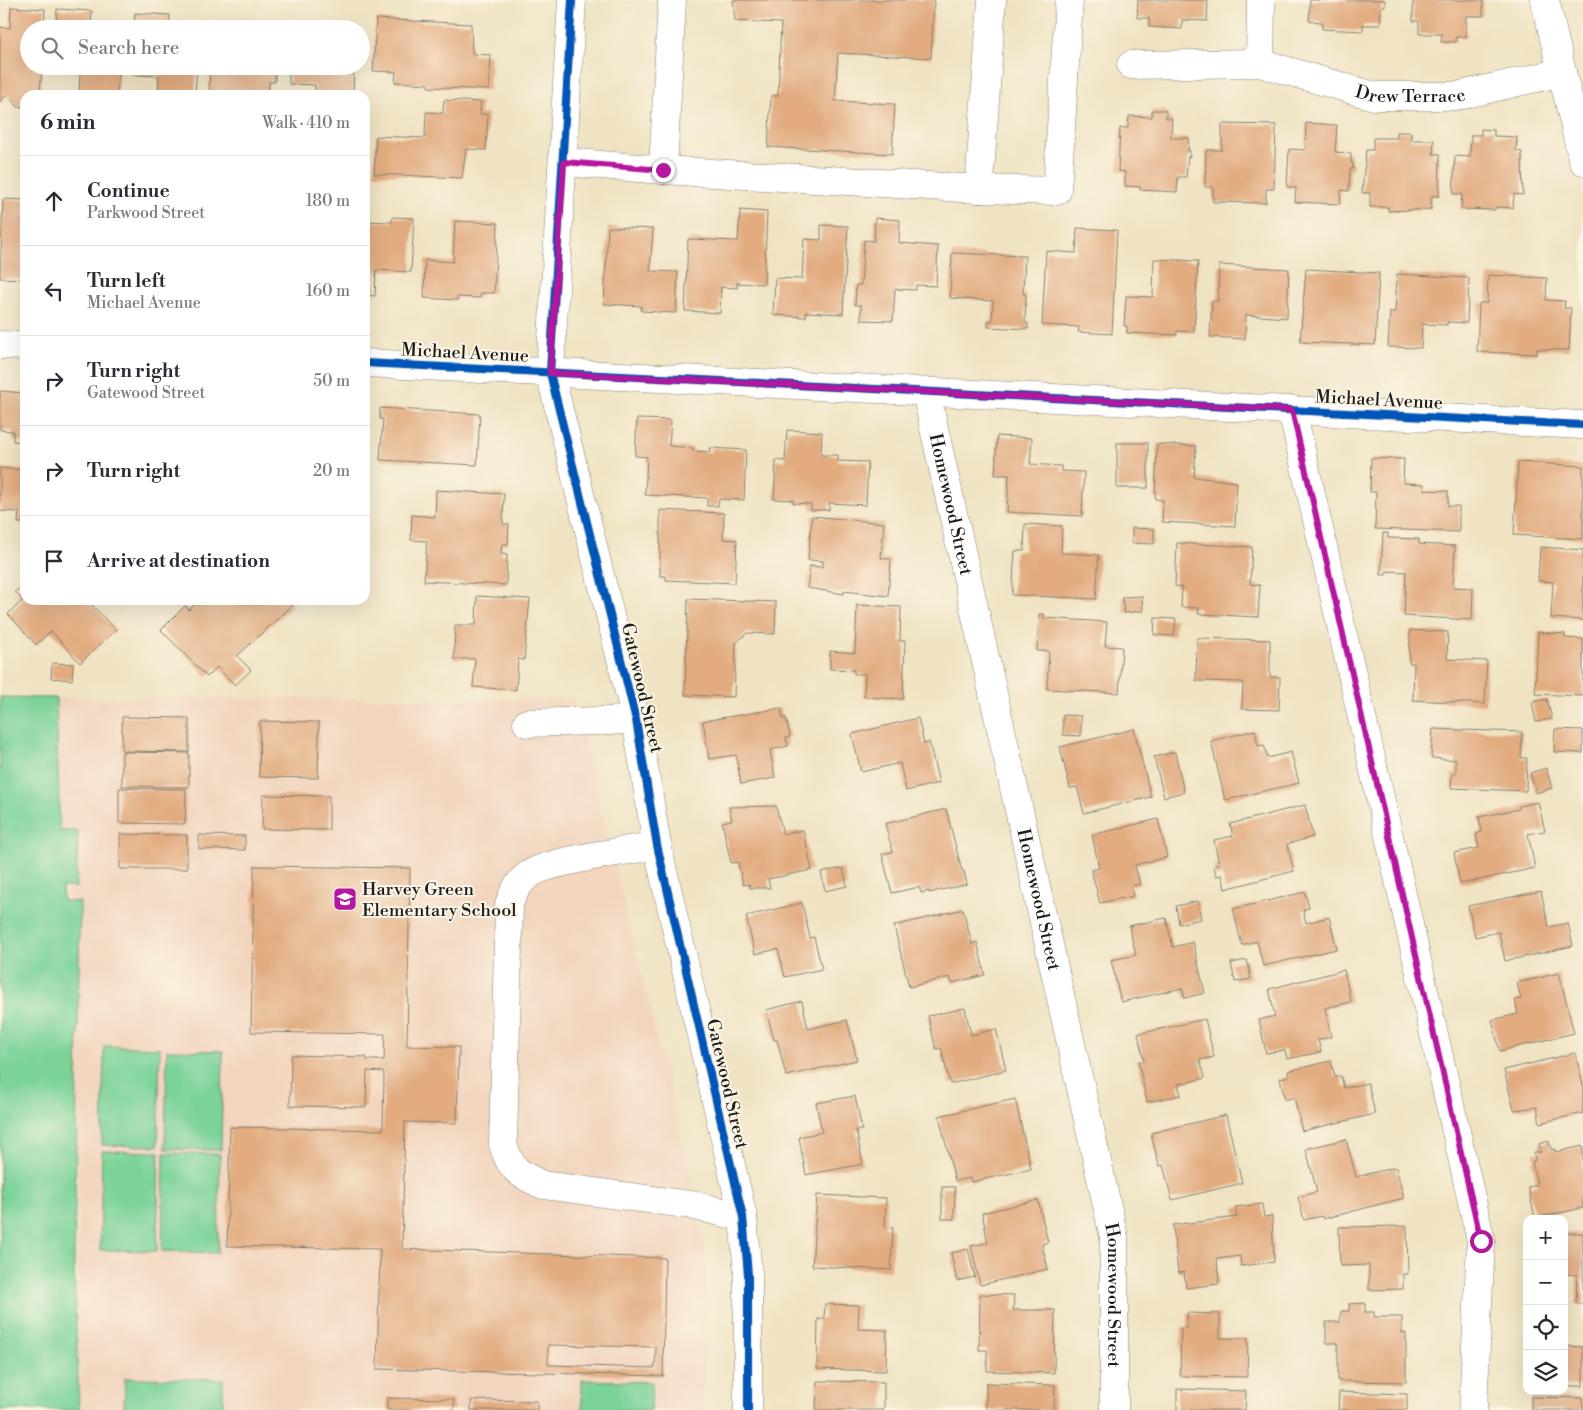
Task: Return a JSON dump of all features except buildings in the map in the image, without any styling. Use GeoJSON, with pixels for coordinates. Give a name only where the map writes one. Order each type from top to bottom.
{"type":"FeatureCollection","features":[{"type":"Feature","properties":{"kind":"street","name":"Gatewood Street"},"geometry":{"type":"LineString","coordinates":[[572,0],[564,162],[550,373],[636,720],[657,846],[743,1217],[748,1275],[748,1410]]}},
{"type":"Feature","properties":{"kind":"street"},"geometry":{"type":"LineString","coordinates":[[663,170],[672,0]]}},
{"type":"Feature","properties":{"kind":"street"},"geometry":{"type":"LineString","coordinates":[[979,189],[992,0]]}},
{"type":"Feature","properties":{"kind":"street"},"geometry":{"type":"LineString","coordinates":[[564,162],[663,170],[979,189],[1057,191],[1069,0]]}},
{"type":"Feature","properties":{"kind":"street"},"geometry":{"type":"LineString","coordinates":[[1260,63],[1261,0]]}},
{"type":"Feature","properties":{"kind":"street"},"geometry":{"type":"LineString","coordinates":[[1545,0],[1583,161]]}},
{"type":"Feature","properties":{"kind":"street","name":"Drew Terrace"},"geometry":{"type":"LineString","coordinates":[[1131,65],[1260,63],[1374,96],[1457,96],[1562,72]]}},
{"type":"Feature","properties":{"kind":"street"},"geometry":{"type":"LineString","coordinates":[[0,345],[20,346]]}},
{"type":"Feature","properties":{"kind":"street","name":"Michael Avenue"},"geometry":{"type":"LineString","coordinates":[[370,364],[1583,425]]}},
{"type":"Feature","properties":{"kind":"street","name":"Homewood Street"},"geometry":{"type":"LineString","coordinates":[[926,392],[1114,1237],[1114,1410]]}},
{"type":"Feature","properties":{"kind":"street"},"geometry":{"type":"LineString","coordinates":[[1292,410],[1481,1241],[1473,1410]]}},
{"type":"Feature","properties":{"kind":"street"},"geometry":{"type":"LineString","coordinates":[[527,723],[636,720]]}},
{"type":"Feature","properties":{"kind":"street"},"geometry":{"type":"LineString","coordinates":[[657,846],[554,865],[531,873],[516,886],[509,904],[503,1144],[508,1162],[523,1176],[543,1185],[691,1205],[743,1217]]}},
{"type":"Feature","properties":{"kind":"shaded area","name":"Harvey Green Elementary School"},"geometry":{"type":"Polygon","coordinates":[[[56,698],[574,699],[689,1168],[707,1256],[703,1410],[79,1410],[77,1100],[56,698]]]}},
{"type":"Feature","properties":{"kind":"green space"},"geometry":{"type":"Polygon","coordinates":[[[0,697],[56,698],[60,831],[78,831],[76,887],[62,887],[63,901],[80,902],[74,1264],[79,1410],[0,1410],[0,697]]]}},
{"type":"Feature","properties":{"kind":"green space"},"geometry":{"type":"Polygon","coordinates":[[[104,1046],[160,1048],[158,1146],[102,1145],[104,1046]]]}},
{"type":"Feature","properties":{"kind":"green space"},"geometry":{"type":"Polygon","coordinates":[[[167,1050],[223,1051],[221,1150],[165,1149],[167,1050]]]}},
{"type":"Feature","properties":{"kind":"green space"},"geometry":{"type":"Polygon","coordinates":[[[102,1151],[159,1152],[157,1251],[100,1250],[102,1151]]]}},
{"type":"Feature","properties":{"kind":"green space"},"geometry":{"type":"Polygon","coordinates":[[[164,1153],[220,1154],[218,1253],[162,1251],[164,1153]]]}},
{"type":"Feature","properties":{"kind":"green space"},"geometry":{"type":"Polygon","coordinates":[[[125,1378],[223,1379],[223,1410],[124,1410],[125,1378]]]}},
{"type":"Feature","properties":{"kind":"green space"},"geometry":{"type":"Polygon","coordinates":[[[582,1380],[652,1382],[651,1410],[582,1410],[582,1380]]]}},
{"type":"Feature","properties":{"kind":"cycle path"},"geometry":{"type":"LineString","coordinates":[[572,0],[550,373],[636,720],[657,845],[743,1217],[748,1275],[748,1410]]}},
{"type":"Feature","properties":{"kind":"cycle path"},"geometry":{"type":"LineString","coordinates":[[370,363],[1583,425]]}},
{"type":"Feature","properties":{"kind":"place","name":"Harvey Green Elementary School"},"geometry":{"type":"Point","coordinates":[345,899]}},
{"type":"Feature","properties":{"kind":"route"},"geometry":{"type":"LineString","coordinates":[[663,170],[564,162],[550,373],[1292,410],[1481,1241]]}}]}
